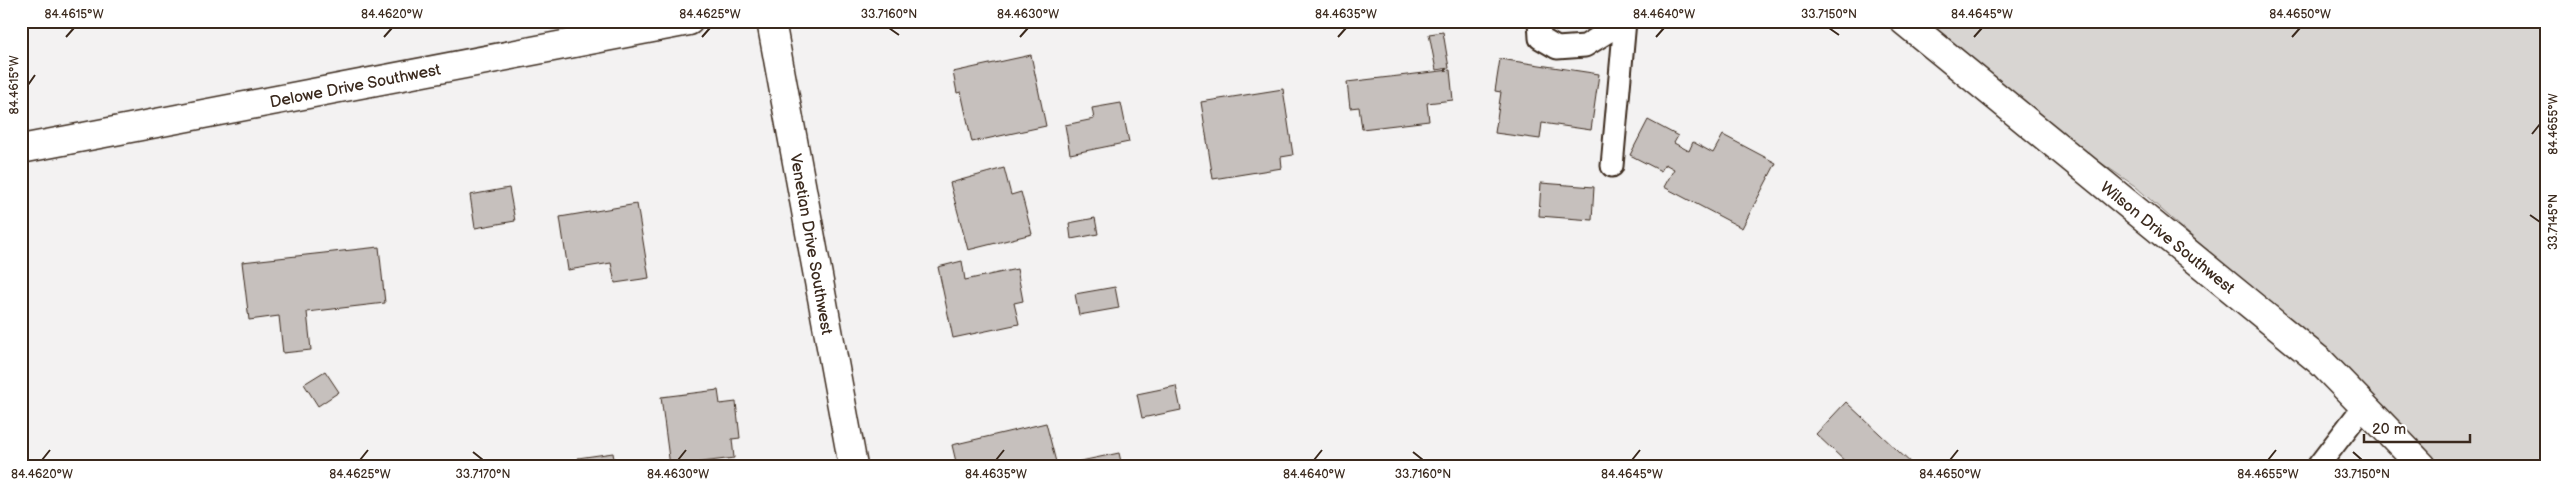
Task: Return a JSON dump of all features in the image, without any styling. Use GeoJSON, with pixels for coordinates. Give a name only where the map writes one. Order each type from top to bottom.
{"type":"FeatureCollection","features":[{"type":"Feature","properties":{"kind":"street","name":"Delowe Drive Southwest"},"geometry":{"type":"LineString","coordinates":[[21,149],[689,21]]}},
{"type":"Feature","properties":{"kind":"street","name":"Venetian Drive Southwest"},"geometry":{"type":"LineString","coordinates":[[771,21],[853,466]]}},
{"type":"Feature","properties":{"kind":"street","name":"Wilson Drive Southwest"},"geometry":{"type":"LineString","coordinates":[[1904,21],[2321,362],[2422,466]]}},
{"type":"Feature","properties":{"kind":"lane"},"geometry":{"type":"LineString","coordinates":[[1539,21],[1540,38],[1557,48],[1585,46],[1625,21]]}},
{"type":"Feature","properties":{"kind":"lane"},"geometry":{"type":"LineString","coordinates":[[1612,166],[1625,21]]}},
{"type":"Feature","properties":{"kind":"lane"},"geometry":{"type":"LineString","coordinates":[[2318,466],[2364,406]]}},
{"type":"Feature","properties":{"kind":"shaded area"},"geometry":{"type":"Polygon","coordinates":[[[1894,21],[2546,21],[2546,466],[2438,466],[2350,377],[2135,186],[1894,21]]]}},
{"type":"Feature","properties":{"kind":"building"},"geometry":{"type":"Polygon","coordinates":[[[1443,32],[1449,68],[1436,70],[1429,34],[1443,32]]]}},
{"type":"Feature","properties":{"kind":"building"},"geometry":{"type":"Polygon","coordinates":[[[1031,55],[1046,126],[972,142],[961,92],[957,93],[953,72],[1031,55]]]}},
{"type":"Feature","properties":{"kind":"building"},"geometry":{"type":"Polygon","coordinates":[[[1500,59],[1599,74],[1591,130],[1542,123],[1540,139],[1495,133],[1501,92],[1495,91],[1500,59]]]}},
{"type":"Feature","properties":{"kind":"building"},"geometry":{"type":"Polygon","coordinates":[[[1450,70],[1453,100],[1427,103],[1429,121],[1362,129],[1359,107],[1350,108],[1347,82],[1450,70]]]}},
{"type":"Feature","properties":{"kind":"building"},"geometry":{"type":"Polygon","coordinates":[[[1283,89],[1293,155],[1281,157],[1282,168],[1213,179],[1201,102],[1283,89]]]}},
{"type":"Feature","properties":{"kind":"building"},"geometry":{"type":"Polygon","coordinates":[[[1121,103],[1129,142],[1070,154],[1065,125],[1094,119],[1092,108],[1121,103]]]}},
{"type":"Feature","properties":{"kind":"building"},"geometry":{"type":"Polygon","coordinates":[[[1648,120],[1678,136],[1674,143],[1689,151],[1693,142],[1713,153],[1723,135],[1776,163],[1742,228],[1664,187],[1674,169],[1665,164],[1661,171],[1630,155],[1648,120]]]}},
{"type":"Feature","properties":{"kind":"building"},"geometry":{"type":"Polygon","coordinates":[[[1004,168],[1011,195],[1021,192],[1032,234],[968,250],[950,183],[1004,168]]]}},
{"type":"Feature","properties":{"kind":"building"},"geometry":{"type":"Polygon","coordinates":[[[1541,183],[1594,187],[1592,220],[1539,216],[1541,183]]]}},
{"type":"Feature","properties":{"kind":"building"},"geometry":{"type":"Polygon","coordinates":[[[509,188],[515,221],[475,228],[470,195],[509,188]]]}},
{"type":"Feature","properties":{"kind":"building"},"geometry":{"type":"Polygon","coordinates":[[[637,204],[649,278],[615,283],[611,263],[568,270],[560,217],[637,204]]]}},
{"type":"Feature","properties":{"kind":"building"},"geometry":{"type":"Polygon","coordinates":[[[1095,218],[1098,234],[1071,239],[1069,223],[1095,218]]]}},
{"type":"Feature","properties":{"kind":"building"},"geometry":{"type":"Polygon","coordinates":[[[379,247],[385,303],[307,312],[311,350],[283,353],[279,316],[249,320],[242,262],[379,247]]]}},
{"type":"Feature","properties":{"kind":"building"},"geometry":{"type":"Polygon","coordinates":[[[962,261],[965,280],[1017,269],[1023,301],[1014,303],[1019,324],[953,338],[938,267],[962,261]]]}},
{"type":"Feature","properties":{"kind":"building"},"geometry":{"type":"Polygon","coordinates":[[[1115,287],[1119,308],[1079,315],[1075,294],[1115,287]]]}},
{"type":"Feature","properties":{"kind":"building"},"geometry":{"type":"Polygon","coordinates":[[[325,371],[339,392],[318,406],[304,384],[325,371]]]}},
{"type":"Feature","properties":{"kind":"building"},"geometry":{"type":"Polygon","coordinates":[[[1176,386],[1181,410],[1142,418],[1137,394],[1176,386]]]}},
{"type":"Feature","properties":{"kind":"building"},"geometry":{"type":"Polygon","coordinates":[[[718,390],[720,404],[736,402],[740,438],[732,439],[734,458],[670,466],[661,397],[718,390]]]}},
{"type":"Feature","properties":{"kind":"building"},"geometry":{"type":"Polygon","coordinates":[[[1846,402],[1914,466],[1850,466],[1816,434],[1846,402]]]}},
{"type":"Feature","properties":{"kind":"building"},"geometry":{"type":"Polygon","coordinates":[[[1046,423],[1057,466],[957,466],[952,445],[1046,423]]]}},
{"type":"Feature","properties":{"kind":"building"},"geometry":{"type":"Polygon","coordinates":[[[613,453],[615,466],[579,466],[578,458],[613,453]]]}},
{"type":"Feature","properties":{"kind":"building"},"geometry":{"type":"Polygon","coordinates":[[[1119,453],[1122,466],[1062,466],[1062,465],[1119,453]]]}}]}
